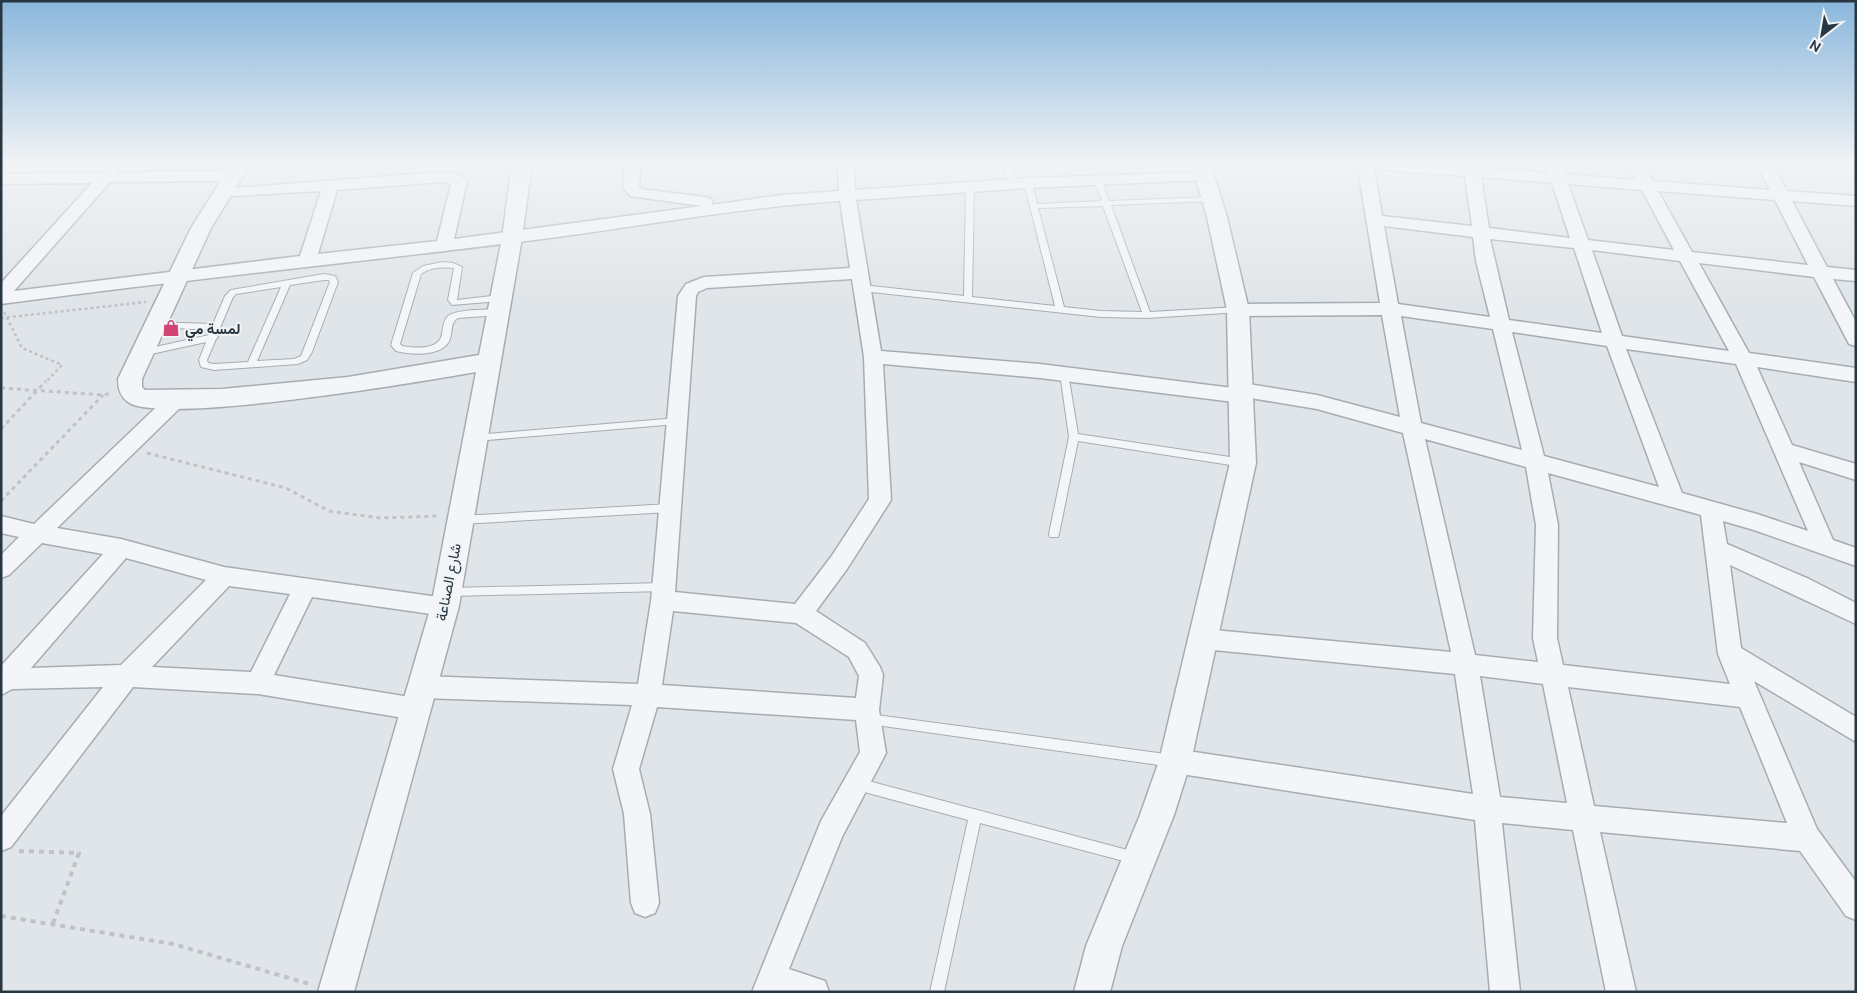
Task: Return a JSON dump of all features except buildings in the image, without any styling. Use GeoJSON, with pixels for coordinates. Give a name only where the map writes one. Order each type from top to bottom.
{"type":"FeatureCollection","features":[{"type":"Feature","properties":{"kind":"street"},"geometry":{"type":"LineString","coordinates":[[1,294],[77,209]]}},
{"type":"Feature","properties":{"kind":"street"},"geometry":{"type":"LineString","coordinates":[[212,209],[201,228],[180,276],[166,300],[130,379],[130,389],[137,397],[151,400],[222,398],[348,385],[488,362]]}},
{"type":"Feature","properties":{"kind":"street"},"geometry":{"type":"LineString","coordinates":[[307,261],[324,209]]}},
{"type":"Feature","properties":{"kind":"street"},"geometry":{"type":"LineString","coordinates":[[444,246],[453,209]]}},
{"type":"Feature","properties":{"kind":"street","name":"شارع الصناعة"},"geometry":{"type":"LineString","coordinates":[[326,989],[419,698],[446,599],[516,209]]}},
{"type":"Feature","properties":{"kind":"street"},"geometry":{"type":"LineString","coordinates":[[1,298],[512,238],[714,209]]}},
{"type":"Feature","properties":{"kind":"street"},"geometry":{"type":"LineString","coordinates":[[801,614],[839,563],[880,500],[873,357],[849,209]]}},
{"type":"Feature","properties":{"kind":"street"},"geometry":{"type":"LineString","coordinates":[[1092,992],[1104,946],[1157,815],[1175,762],[1242,463],[1242,393],[1238,310],[1213,209]]}},
{"type":"Feature","properties":{"kind":"street"},"geometry":{"type":"LineString","coordinates":[[1373,209],[1412,428],[1465,664],[1485,782],[1504,992]]}},
{"type":"Feature","properties":{"kind":"street"},"geometry":{"type":"LineString","coordinates":[[1478,209],[1485,261],[1535,462],[1547,526],[1545,638],[1621,992]]}},
{"type":"Feature","properties":{"kind":"street"},"geometry":{"type":"LineString","coordinates":[[1570,209],[1674,499]]}},
{"type":"Feature","properties":{"kind":"street"},"geometry":{"type":"LineString","coordinates":[[1662,209],[1743,359],[1825,546]]}},
{"type":"Feature","properties":{"kind":"street"},"geometry":{"type":"LineString","coordinates":[[1787,209],[1822,272],[1856,340]]}},
{"type":"Feature","properties":{"kind":"street"},"geometry":{"type":"LineString","coordinates":[[1374,220],[1856,276]]}},
{"type":"Feature","properties":{"kind":"street"},"geometry":{"type":"LineString","coordinates":[[645,903],[637,814],[626,769],[648,695],[663,594],[687,296],[692,288],[704,282],[860,280]]}},
{"type":"Feature","properties":{"kind":"street"},"geometry":{"type":"LineString","coordinates":[[1238,310],[1391,310],[1856,374]]}},
{"type":"Feature","properties":{"kind":"street"},"geometry":{"type":"LineString","coordinates":[[873,357],[1064,374],[1317,402],[1757,522],[1856,556]]}},
{"type":"Feature","properties":{"kind":"street"},"geometry":{"type":"LineString","coordinates":[[1,569],[176,400]]}},
{"type":"Feature","properties":{"kind":"street"},"geometry":{"type":"LineString","coordinates":[[1784,450],[1856,472]]}},
{"type":"Feature","properties":{"kind":"street"},"geometry":{"type":"LineString","coordinates":[[1711,509],[1730,654],[1807,838],[1856,906]]}},
{"type":"Feature","properties":{"kind":"street"},"geometry":{"type":"LineString","coordinates":[[1,524],[39,534],[120,548],[224,576],[305,588],[446,599]]}},
{"type":"Feature","properties":{"kind":"street"},"geometry":{"type":"LineString","coordinates":[[3,681],[120,548]]}},
{"type":"Feature","properties":{"kind":"street"},"geometry":{"type":"LineString","coordinates":[[1716,549],[1801,586],[1856,614]]}},
{"type":"Feature","properties":{"kind":"street"},"geometry":{"type":"LineString","coordinates":[[6,844],[127,676],[224,576]]}},
{"type":"Feature","properties":{"kind":"street"},"geometry":{"type":"LineString","coordinates":[[258,683],[305,588]]}},
{"type":"Feature","properties":{"kind":"street"},"geometry":{"type":"LineString","coordinates":[[663,594],[691,602],[801,614],[857,650],[871,675],[868,715],[873,753],[831,830],[769,985],[814,992]]}},
{"type":"Feature","properties":{"kind":"street"},"geometry":{"type":"LineString","coordinates":[[1203,639],[1465,664],[1749,698]]}},
{"type":"Feature","properties":{"kind":"street"},"geometry":{"type":"LineString","coordinates":[[1730,654],[1856,731]]}},
{"type":"Feature","properties":{"kind":"street"},"geometry":{"type":"LineString","coordinates":[[3,681],[127,676],[258,683],[419,698],[648,695],[868,715]]}},
{"type":"Feature","properties":{"kind":"street"},"geometry":{"type":"LineString","coordinates":[[1175,762],[1488,809],[1807,838]]}},
{"type":"Feature","properties":{"kind":"lane"},"geometry":{"type":"LineString","coordinates":[[968,299],[970,209]]}},
{"type":"Feature","properties":{"kind":"lane"},"geometry":{"type":"LineString","coordinates":[[1035,209],[1060,309]]}},
{"type":"Feature","properties":{"kind":"lane"},"geometry":{"type":"LineString","coordinates":[[1109,209],[1146,315]]}},
{"type":"Feature","properties":{"kind":"lane"},"geometry":{"type":"LineString","coordinates":[[452,265],[458,267],[452,300],[455,303],[499,305],[456,315],[450,319],[443,345],[436,348],[406,351],[398,349],[396,345],[417,272],[421,269],[452,265]]}},
{"type":"Feature","properties":{"kind":"lane"},"geometry":{"type":"LineString","coordinates":[[324,277],[332,278],[334,282],[308,352],[304,358],[295,362],[214,368],[204,365],[203,360],[215,332],[229,296],[234,292],[324,277]]}},
{"type":"Feature","properties":{"kind":"lane"},"geometry":{"type":"LineString","coordinates":[[860,280],[968,299],[1101,314],[1146,315],[1238,310]]}},
{"type":"Feature","properties":{"kind":"lane"},"geometry":{"type":"LineString","coordinates":[[251,365],[286,283]]}},
{"type":"Feature","properties":{"kind":"lane"},"geometry":{"type":"LineString","coordinates":[[156,324],[215,332]]}},
{"type":"Feature","properties":{"kind":"lane"},"geometry":{"type":"LineString","coordinates":[[142,353],[215,332]]}},
{"type":"Feature","properties":{"kind":"lane"},"geometry":{"type":"LineString","coordinates":[[1054,534],[1074,437],[1064,374]]}},
{"type":"Feature","properties":{"kind":"lane"},"geometry":{"type":"LineString","coordinates":[[475,438],[677,421]]}},
{"type":"Feature","properties":{"kind":"lane"},"geometry":{"type":"LineString","coordinates":[[1074,437],[1242,463]]}},
{"type":"Feature","properties":{"kind":"lane"},"geometry":{"type":"LineString","coordinates":[[461,517],[670,508]]}},
{"type":"Feature","properties":{"kind":"lane"},"geometry":{"type":"LineString","coordinates":[[446,599],[663,594]]}},
{"type":"Feature","properties":{"kind":"lane"},"geometry":{"type":"LineString","coordinates":[[868,715],[1175,762]]}},
{"type":"Feature","properties":{"kind":"lane"},"geometry":{"type":"LineString","coordinates":[[856,784],[1138,859]]}},
{"type":"Feature","properties":{"kind":"lane"},"geometry":{"type":"LineString","coordinates":[[936,992],[975,815]]}},
{"type":"Feature","properties":{"kind":"path"},"geometry":{"type":"LineString","coordinates":[[1,318],[166,300]]}},
{"type":"Feature","properties":{"kind":"path"},"geometry":{"type":"LineString","coordinates":[[1,429],[62,365],[22,348],[6,317]]}},
{"type":"Feature","properties":{"kind":"path"},"geometry":{"type":"LineString","coordinates":[[1,388],[39,389],[103,395],[130,389]]}},
{"type":"Feature","properties":{"kind":"path"},"geometry":{"type":"LineString","coordinates":[[1,501],[103,395]]}},
{"type":"Feature","properties":{"kind":"path"},"geometry":{"type":"LineString","coordinates":[[127,448],[286,488],[329,512],[380,518],[461,517]]}},
{"type":"Feature","properties":{"kind":"path"},"geometry":{"type":"LineString","coordinates":[[6,844],[79,853],[52,926]]}},
{"type":"Feature","properties":{"kind":"path"},"geometry":{"type":"LineString","coordinates":[[1,916],[52,926],[173,944],[326,989]]}},
{"type":"Feature","properties":{"kind":"place","name":"لمسة مي"},"geometry":{"type":"Point","coordinates":[171,328]}}]}
